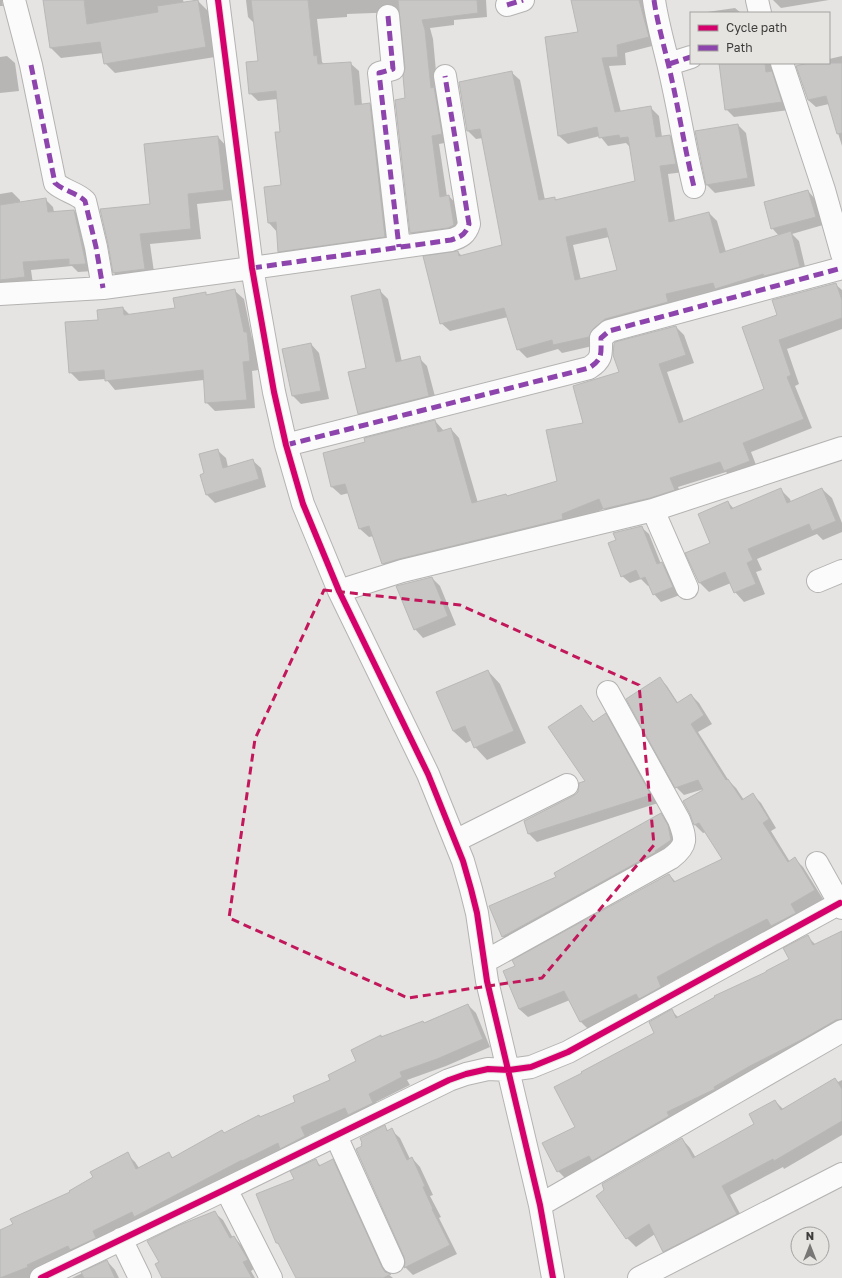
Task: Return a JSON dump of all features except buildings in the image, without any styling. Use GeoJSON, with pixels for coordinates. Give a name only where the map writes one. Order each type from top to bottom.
{"type":"FeatureCollection","features":[{"type":"Feature","properties":{"kind":"street"},"geometry":{"type":"LineString","coordinates":[[14,0],[31,65],[55,183],[60,188],[86,201],[103,288]]}},
{"type":"Feature","properties":{"kind":"street"},"geometry":{"type":"LineString","coordinates":[[218,0],[252,268],[274,392],[286,445],[303,504],[339,591],[428,774],[455,841],[471,889],[484,962],[540,1205],[553,1278]]}},
{"type":"Feature","properties":{"kind":"street"},"geometry":{"type":"LineString","coordinates":[[654,0],[669,64],[687,159],[694,187]]}},
{"type":"Feature","properties":{"kind":"street"},"geometry":{"type":"LineString","coordinates":[[757,0],[760,12]]}},
{"type":"Feature","properties":{"kind":"street"},"geometry":{"type":"LineString","coordinates":[[388,16],[393,69],[379,73],[400,247]]}},
{"type":"Feature","properties":{"kind":"street"},"geometry":{"type":"LineString","coordinates":[[669,64],[690,57]]}},
{"type":"Feature","properties":{"kind":"street"},"geometry":{"type":"LineString","coordinates":[[782,64],[824,190],[842,254]]}},
{"type":"Feature","properties":{"kind":"street"},"geometry":{"type":"LineString","coordinates":[[0,294],[103,288],[451,240],[460,237],[464,234],[469,224],[445,76]]}},
{"type":"Feature","properties":{"kind":"street"},"geometry":{"type":"LineString","coordinates":[[286,445],[589,368],[597,363],[601,356],[601,338],[609,331],[842,268]]}},
{"type":"Feature","properties":{"kind":"street"},"geometry":{"type":"LineString","coordinates":[[339,591],[402,571],[653,510],[842,448]]}},
{"type":"Feature","properties":{"kind":"street"},"geometry":{"type":"LineString","coordinates":[[653,510],[687,588]]}},
{"type":"Feature","properties":{"kind":"street"},"geometry":{"type":"LineString","coordinates":[[818,581],[842,571]]}},
{"type":"Feature","properties":{"kind":"street"},"geometry":{"type":"LineString","coordinates":[[484,962],[672,858],[684,846],[684,833],[679,820],[608,692]]}},
{"type":"Feature","properties":{"kind":"street"},"geometry":{"type":"LineString","coordinates":[[455,841],[567,785]]}},
{"type":"Feature","properties":{"kind":"street"},"geometry":{"type":"LineString","coordinates":[[41,1278],[460,1076],[488,1069],[509,1070],[531,1067],[568,1052],[841,906],[816,863]]}},
{"type":"Feature","properties":{"kind":"street"},"geometry":{"type":"LineString","coordinates":[[540,1205],[842,1031]]}},
{"type":"Feature","properties":{"kind":"street"},"geometry":{"type":"LineString","coordinates":[[336,1136],[393,1262]]}},
{"type":"Feature","properties":{"kind":"street"},"geometry":{"type":"LineString","coordinates":[[639,1278],[842,1174]]}},
{"type":"Feature","properties":{"kind":"street"},"geometry":{"type":"LineString","coordinates":[[226,1189],[271,1278]]}},
{"type":"Feature","properties":{"kind":"street"},"geometry":{"type":"LineString","coordinates":[[120,1239],[140,1278]]}},
{"type":"Feature","properties":{"kind":"highlighted area"},"geometry":{"type":"Polygon","coordinates":[[[324,590],[460,605],[639,685],[654,845],[542,978],[408,998],[229,918],[255,739],[324,590]]]}},
{"type":"Feature","properties":{"kind":"marked path"},"geometry":{"type":"LineString","coordinates":[[507,5],[523,0]]}},
{"type":"Feature","properties":{"kind":"marked path"},"geometry":{"type":"LineString","coordinates":[[654,0],[658,24],[672,78],[694,187]]}},
{"type":"Feature","properties":{"kind":"marked path"},"geometry":{"type":"LineString","coordinates":[[388,16],[393,69],[379,73],[399,247]]}},
{"type":"Feature","properties":{"kind":"marked path"},"geometry":{"type":"LineString","coordinates":[[669,64],[690,57]]}},
{"type":"Feature","properties":{"kind":"marked path"},"geometry":{"type":"LineString","coordinates":[[31,65],[55,183],[85,201],[96,247],[103,288]]}},
{"type":"Feature","properties":{"kind":"marked path"},"geometry":{"type":"LineString","coordinates":[[252,268],[451,240],[465,233],[469,224],[445,76]]}},
{"type":"Feature","properties":{"kind":"marked path"},"geometry":{"type":"LineString","coordinates":[[286,445],[589,368],[599,359],[601,352],[601,338],[609,331],[842,268]]}},
{"type":"Feature","properties":{"kind":"cycle path"},"geometry":{"type":"LineString","coordinates":[[218,0],[252,268],[274,392],[286,445],[303,504],[339,591],[428,774],[463,861],[477,913],[487,981],[540,1205],[553,1278]]}},
{"type":"Feature","properties":{"kind":"cycle path"},"geometry":{"type":"LineString","coordinates":[[41,1278],[449,1080],[488,1069],[509,1070],[531,1067],[568,1052],[840,903]]}}]}
